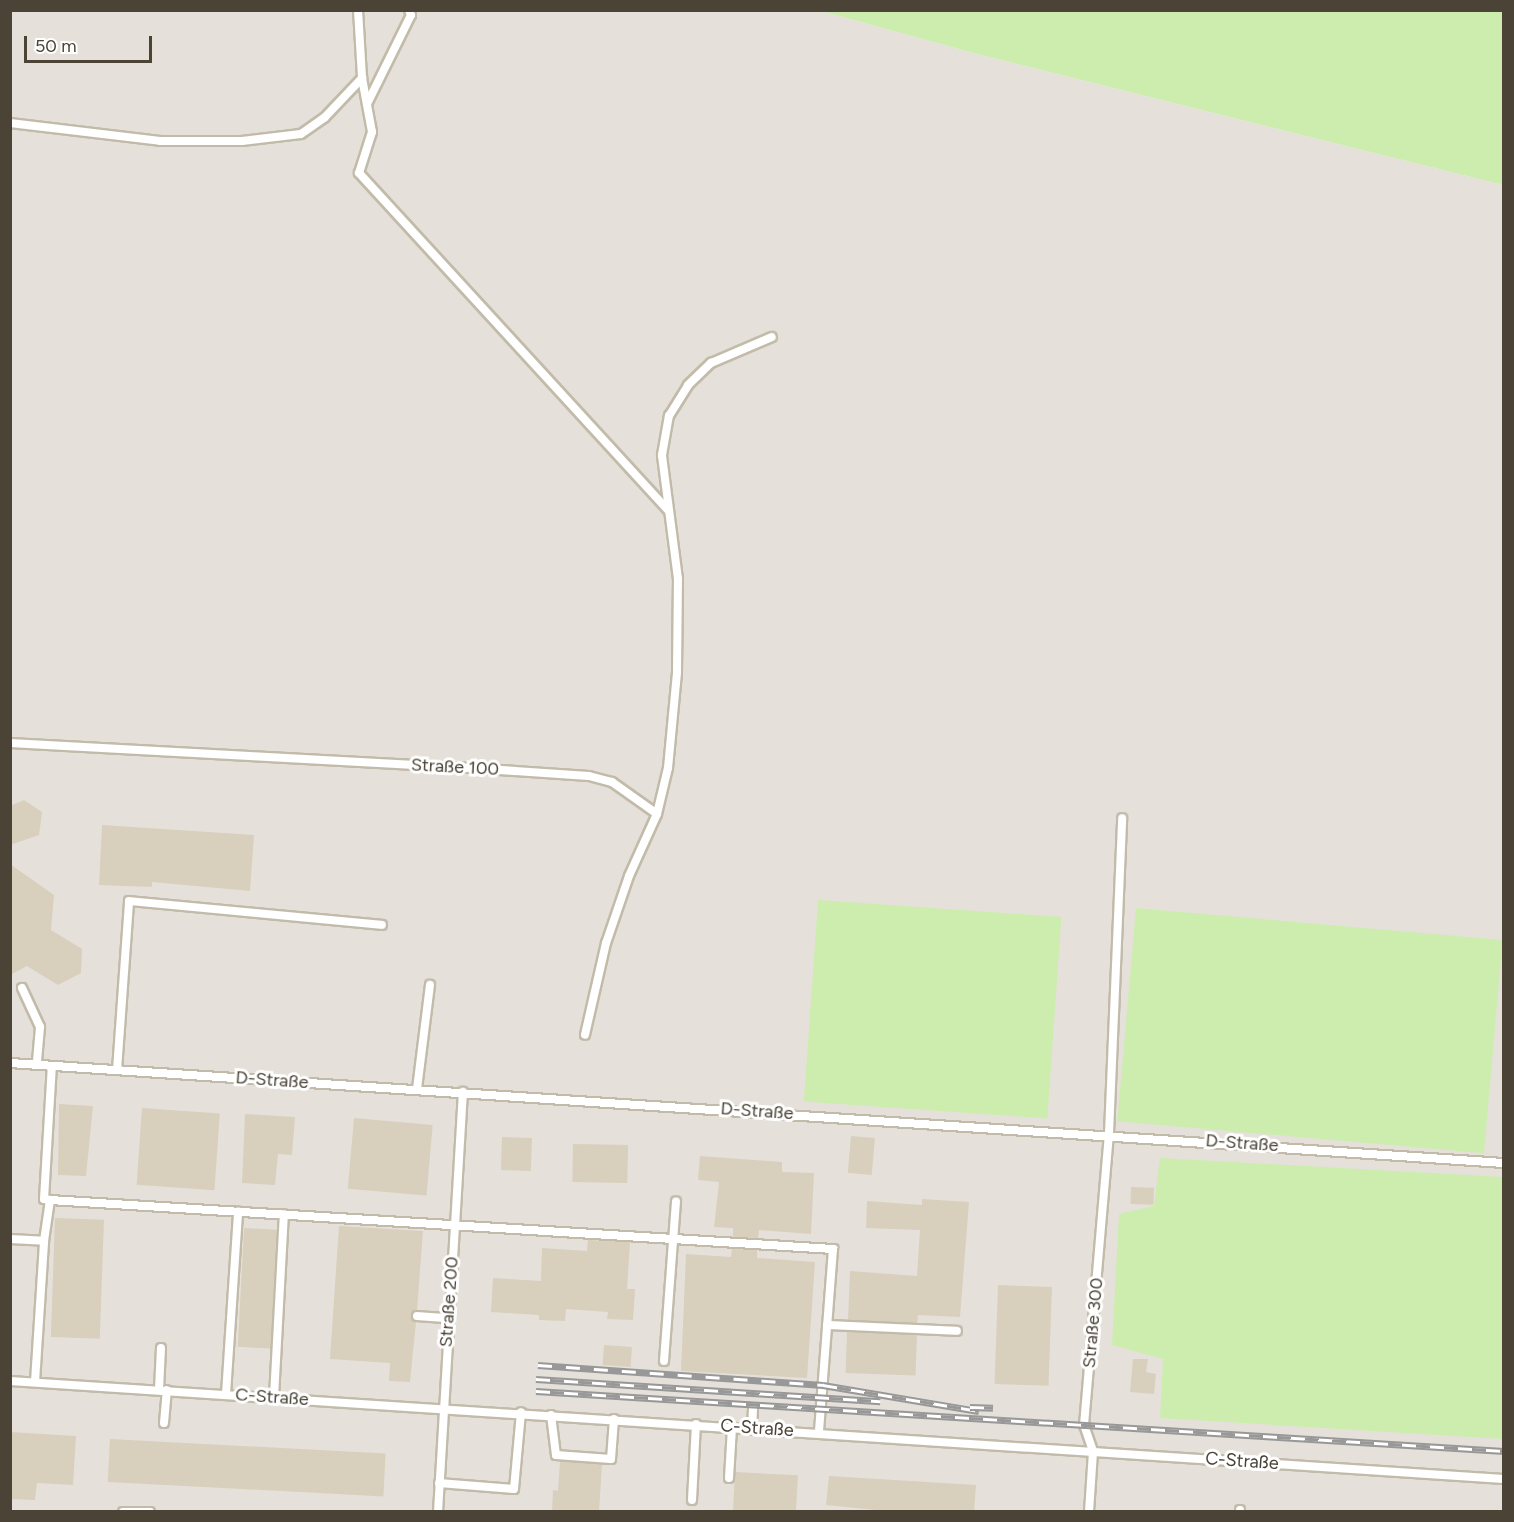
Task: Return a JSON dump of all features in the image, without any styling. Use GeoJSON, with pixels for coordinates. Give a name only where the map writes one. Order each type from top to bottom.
{"type":"FeatureCollection","features":[{"type":"Feature","properties":{"kind":"lane"},"geometry":{"type":"LineString","coordinates":[[358,10],[362,78],[372,132],[359,173],[667,509]]}},
{"type":"Feature","properties":{"kind":"lane"},"geometry":{"type":"LineString","coordinates":[[367,104],[411,15],[410,10]]}},
{"type":"Feature","properties":{"kind":"lane"},"geometry":{"type":"LineString","coordinates":[[10,123],[160,141],[242,141],[301,134],[326,117],[362,78]]}},
{"type":"Feature","properties":{"kind":"lane"},"geometry":{"type":"LineString","coordinates":[[585,1035],[606,943],[629,876],[657,814],[668,768],[677,672],[678,579],[667,509],[662,455],[669,416],[683,393],[711,363],[772,337]]}},
{"type":"Feature","properties":{"kind":"lane","name":"Straße 100"},"geometry":{"type":"LineString","coordinates":[[10,743],[589,776],[612,782],[657,814]]}},
{"type":"Feature","properties":{"kind":"lane","name":"Straße 300"},"geometry":{"type":"LineString","coordinates":[[1089,1512],[1093,1451],[1084,1425],[1109,1133],[1122,818]]}},
{"type":"Feature","properties":{"kind":"lane"},"geometry":{"type":"LineString","coordinates":[[117,1070],[129,901],[382,925]]}},
{"type":"Feature","properties":{"kind":"lane"},"geometry":{"type":"LineString","coordinates":[[417,1089],[430,985]]}},
{"type":"Feature","properties":{"kind":"lane"},"geometry":{"type":"LineString","coordinates":[[22,988],[40,1027],[37,1065]]}},
{"type":"Feature","properties":{"kind":"lane","name":"D-Straße"},"geometry":{"type":"LineString","coordinates":[[10,1063],[1109,1133],[1503,1163]]}},
{"type":"Feature","properties":{"kind":"lane"},"geometry":{"type":"LineString","coordinates":[[51,1066],[44,1199],[833,1249],[819,1433]]}},
{"type":"Feature","properties":{"kind":"lane","name":"Straße 200"},"geometry":{"type":"LineString","coordinates":[[438,1512],[442,1407],[463,1092]]}},
{"type":"Feature","properties":{"kind":"lane"},"geometry":{"type":"LineString","coordinates":[[34,1382],[44,1240],[50,1200]]}},
{"type":"Feature","properties":{"kind":"lane"},"geometry":{"type":"LineString","coordinates":[[664,1361],[676,1201]]}},
{"type":"Feature","properties":{"kind":"lane"},"geometry":{"type":"LineString","coordinates":[[226,1394],[238,1211]]}},
{"type":"Feature","properties":{"kind":"lane"},"geometry":{"type":"LineString","coordinates":[[274,1397],[284,1214]]}},
{"type":"Feature","properties":{"kind":"lane"},"geometry":{"type":"LineString","coordinates":[[10,1239],[44,1240]]}},
{"type":"Feature","properties":{"kind":"lane"},"geometry":{"type":"LineString","coordinates":[[417,1316],[448,1318]]}},
{"type":"Feature","properties":{"kind":"lane"},"geometry":{"type":"LineString","coordinates":[[827,1324],[957,1331]]}},
{"type":"Feature","properties":{"kind":"lane"},"geometry":{"type":"LineString","coordinates":[[162,1348],[164,1423]]}},
{"type":"Feature","properties":{"kind":"lane","name":"C-Straße"},"geometry":{"type":"LineString","coordinates":[[10,1381],[521,1412],[1503,1479]]}},
{"type":"Feature","properties":{"kind":"lane"},"geometry":{"type":"LineString","coordinates":[[752,1428],[753,1408]]}},
{"type":"Feature","properties":{"kind":"lane"},"geometry":{"type":"LineString","coordinates":[[439,1484],[514,1489],[521,1412]]}},
{"type":"Feature","properties":{"kind":"lane"},"geometry":{"type":"LineString","coordinates":[[551,1414],[555,1455],[612,1459],[614,1419]]}},
{"type":"Feature","properties":{"kind":"lane"},"geometry":{"type":"LineString","coordinates":[[692,1500],[696,1424]]}},
{"type":"Feature","properties":{"kind":"lane"},"geometry":{"type":"LineString","coordinates":[[729,1478],[732,1427]]}},
{"type":"Feature","properties":{"kind":"lane"},"geometry":{"type":"LineString","coordinates":[[123,1512],[150,1512]]}},
{"type":"Feature","properties":{"kind":"shaded area"},"geometry":{"type":"Polygon","coordinates":[[[10,11],[821,11],[977,54],[1503,185],[1503,1511],[11,1511],[10,11]]]}},
{"type":"Feature","properties":{"kind":"green space"},"geometry":{"type":"Polygon","coordinates":[[[821,11],[1503,11],[1503,185],[977,54],[821,11]]]}},
{"type":"Feature","properties":{"kind":"green space"},"geometry":{"type":"Polygon","coordinates":[[[818,900],[1061,917],[1047,1119],[804,1102],[818,900]]]}},
{"type":"Feature","properties":{"kind":"green space"},"geometry":{"type":"Polygon","coordinates":[[[1136,908],[1503,940],[1484,1153],[1117,1121],[1136,908]]]}},
{"type":"Feature","properties":{"kind":"green space"},"geometry":{"type":"Polygon","coordinates":[[[1160,1158],[1503,1177],[1503,1439],[1160,1418],[1163,1359],[1112,1345],[1119,1214],[1154,1206],[1160,1158]]]}},
{"type":"Feature","properties":{"kind":"building"},"geometry":{"type":"Polygon","coordinates":[[[24,800],[42,812],[39,835],[10,845],[10,806],[24,800]]]}},
{"type":"Feature","properties":{"kind":"building"},"geometry":{"type":"Polygon","coordinates":[[[102,825],[254,835],[250,891],[152,882],[152,887],[99,885],[102,825]]]}},
{"type":"Feature","properties":{"kind":"building"},"geometry":{"type":"Polygon","coordinates":[[[10,864],[54,895],[51,930],[82,949],[81,973],[58,985],[27,966],[10,975],[10,864]]]}},
{"type":"Feature","properties":{"kind":"building"},"geometry":{"type":"Polygon","coordinates":[[[59,1104],[93,1106],[86,1176],[58,1175],[59,1104]]]}},
{"type":"Feature","properties":{"kind":"building"},"geometry":{"type":"Polygon","coordinates":[[[142,1108],[220,1113],[214,1190],[137,1185],[142,1108]]]}},
{"type":"Feature","properties":{"kind":"building"},"geometry":{"type":"Polygon","coordinates":[[[245,1114],[295,1117],[292,1155],[278,1154],[275,1185],[242,1183],[245,1114]]]}},
{"type":"Feature","properties":{"kind":"building"},"geometry":{"type":"Polygon","coordinates":[[[354,1118],[433,1125],[427,1196],[348,1189],[354,1118]]]}},
{"type":"Feature","properties":{"kind":"building"},"geometry":{"type":"Polygon","coordinates":[[[851,1136],[875,1138],[872,1175],[848,1173],[851,1136]]]}},
{"type":"Feature","properties":{"kind":"building"},"geometry":{"type":"Polygon","coordinates":[[[502,1137],[532,1138],[531,1171],[501,1170],[502,1137]]]}},
{"type":"Feature","properties":{"kind":"building"},"geometry":{"type":"Polygon","coordinates":[[[573,1144],[628,1145],[627,1183],[572,1182],[573,1144]]]}},
{"type":"Feature","properties":{"kind":"building"},"geometry":{"type":"Polygon","coordinates":[[[700,1156],[782,1162],[782,1172],[814,1173],[811,1234],[759,1230],[758,1238],[733,1237],[733,1228],[714,1227],[719,1182],[698,1180],[700,1156]]]}},
{"type":"Feature","properties":{"kind":"building"},"geometry":{"type":"Polygon","coordinates":[[[1131,1187],[1154,1188],[1153,1205],[1130,1204],[1131,1187]]]}},
{"type":"Feature","properties":{"kind":"building"},"geometry":{"type":"Polygon","coordinates":[[[922,1199],[969,1202],[960,1317],[918,1315],[917,1323],[848,1320],[850,1271],[917,1276],[920,1230],[866,1228],[867,1201],[922,1205],[922,1199]]]}},
{"type":"Feature","properties":{"kind":"building"},"geometry":{"type":"Polygon","coordinates":[[[55,1218],[104,1220],[100,1339],[51,1337],[55,1218]]]}},
{"type":"Feature","properties":{"kind":"building"},"geometry":{"type":"Polygon","coordinates":[[[339,1226],[423,1231],[417,1310],[411,1315],[416,1322],[410,1382],[389,1381],[390,1363],[330,1359],[339,1226]]]}},
{"type":"Feature","properties":{"kind":"building"},"geometry":{"type":"Polygon","coordinates":[[[244,1228],[277,1230],[271,1349],[238,1347],[244,1228]]]}},
{"type":"Feature","properties":{"kind":"building"},"geometry":{"type":"Polygon","coordinates":[[[588,1240],[630,1242],[627,1289],[635,1289],[633,1320],[607,1319],[608,1312],[566,1309],[565,1321],[539,1320],[539,1315],[491,1312],[493,1278],[541,1281],[542,1248],[587,1251],[588,1240]]]}},
{"type":"Feature","properties":{"kind":"building"},"geometry":{"type":"Polygon","coordinates":[[[732,1249],[757,1250],[757,1258],[815,1262],[807,1378],[681,1371],[686,1254],[731,1257],[732,1249]]]}},
{"type":"Feature","properties":{"kind":"building"},"geometry":{"type":"Polygon","coordinates":[[[998,1285],[1052,1287],[1049,1386],[995,1384],[998,1285]]]}},
{"type":"Feature","properties":{"kind":"building"},"geometry":{"type":"Polygon","coordinates":[[[847,1332],[917,1334],[916,1375],[846,1373],[847,1332]]]}},
{"type":"Feature","properties":{"kind":"building"},"geometry":{"type":"Polygon","coordinates":[[[604,1345],[632,1347],[631,1367],[603,1365],[604,1345]]]}},
{"type":"Feature","properties":{"kind":"building"},"geometry":{"type":"Polygon","coordinates":[[[1133,1359],[1148,1359],[1146,1372],[1156,1374],[1154,1394],[1130,1392],[1133,1359]]]}},
{"type":"Feature","properties":{"kind":"building"},"geometry":{"type":"Polygon","coordinates":[[[10,1432],[76,1436],[73,1485],[37,1483],[35,1500],[10,1499],[10,1432]]]}},
{"type":"Feature","properties":{"kind":"building"},"geometry":{"type":"Polygon","coordinates":[[[110,1439],[386,1453],[383,1496],[108,1482],[110,1439]]]}},
{"type":"Feature","properties":{"kind":"building"},"geometry":{"type":"Polygon","coordinates":[[[560,1461],[602,1464],[599,1512],[552,1512],[553,1490],[558,1491],[560,1461]]]}},
{"type":"Feature","properties":{"kind":"building"},"geometry":{"type":"Polygon","coordinates":[[[735,1472],[798,1475],[796,1512],[733,1512],[735,1472]]]}},
{"type":"Feature","properties":{"kind":"building"},"geometry":{"type":"Polygon","coordinates":[[[829,1476],[976,1485],[974,1512],[896,1512],[826,1505],[829,1476]]]}},
{"type":"Feature","properties":{"kind":"railway"},"geometry":{"type":"LineString","coordinates":[[538,1365],[823,1385],[979,1411]]}},
{"type":"Feature","properties":{"kind":"railway"},"geometry":{"type":"LineString","coordinates":[[536,1379],[880,1401]]}},
{"type":"Feature","properties":{"kind":"railway"},"geometry":{"type":"LineString","coordinates":[[536,1391],[1504,1451]]}},
{"type":"Feature","properties":{"kind":"railway"},"geometry":{"type":"LineString","coordinates":[[970,1407],[993,1408]]}}]}
